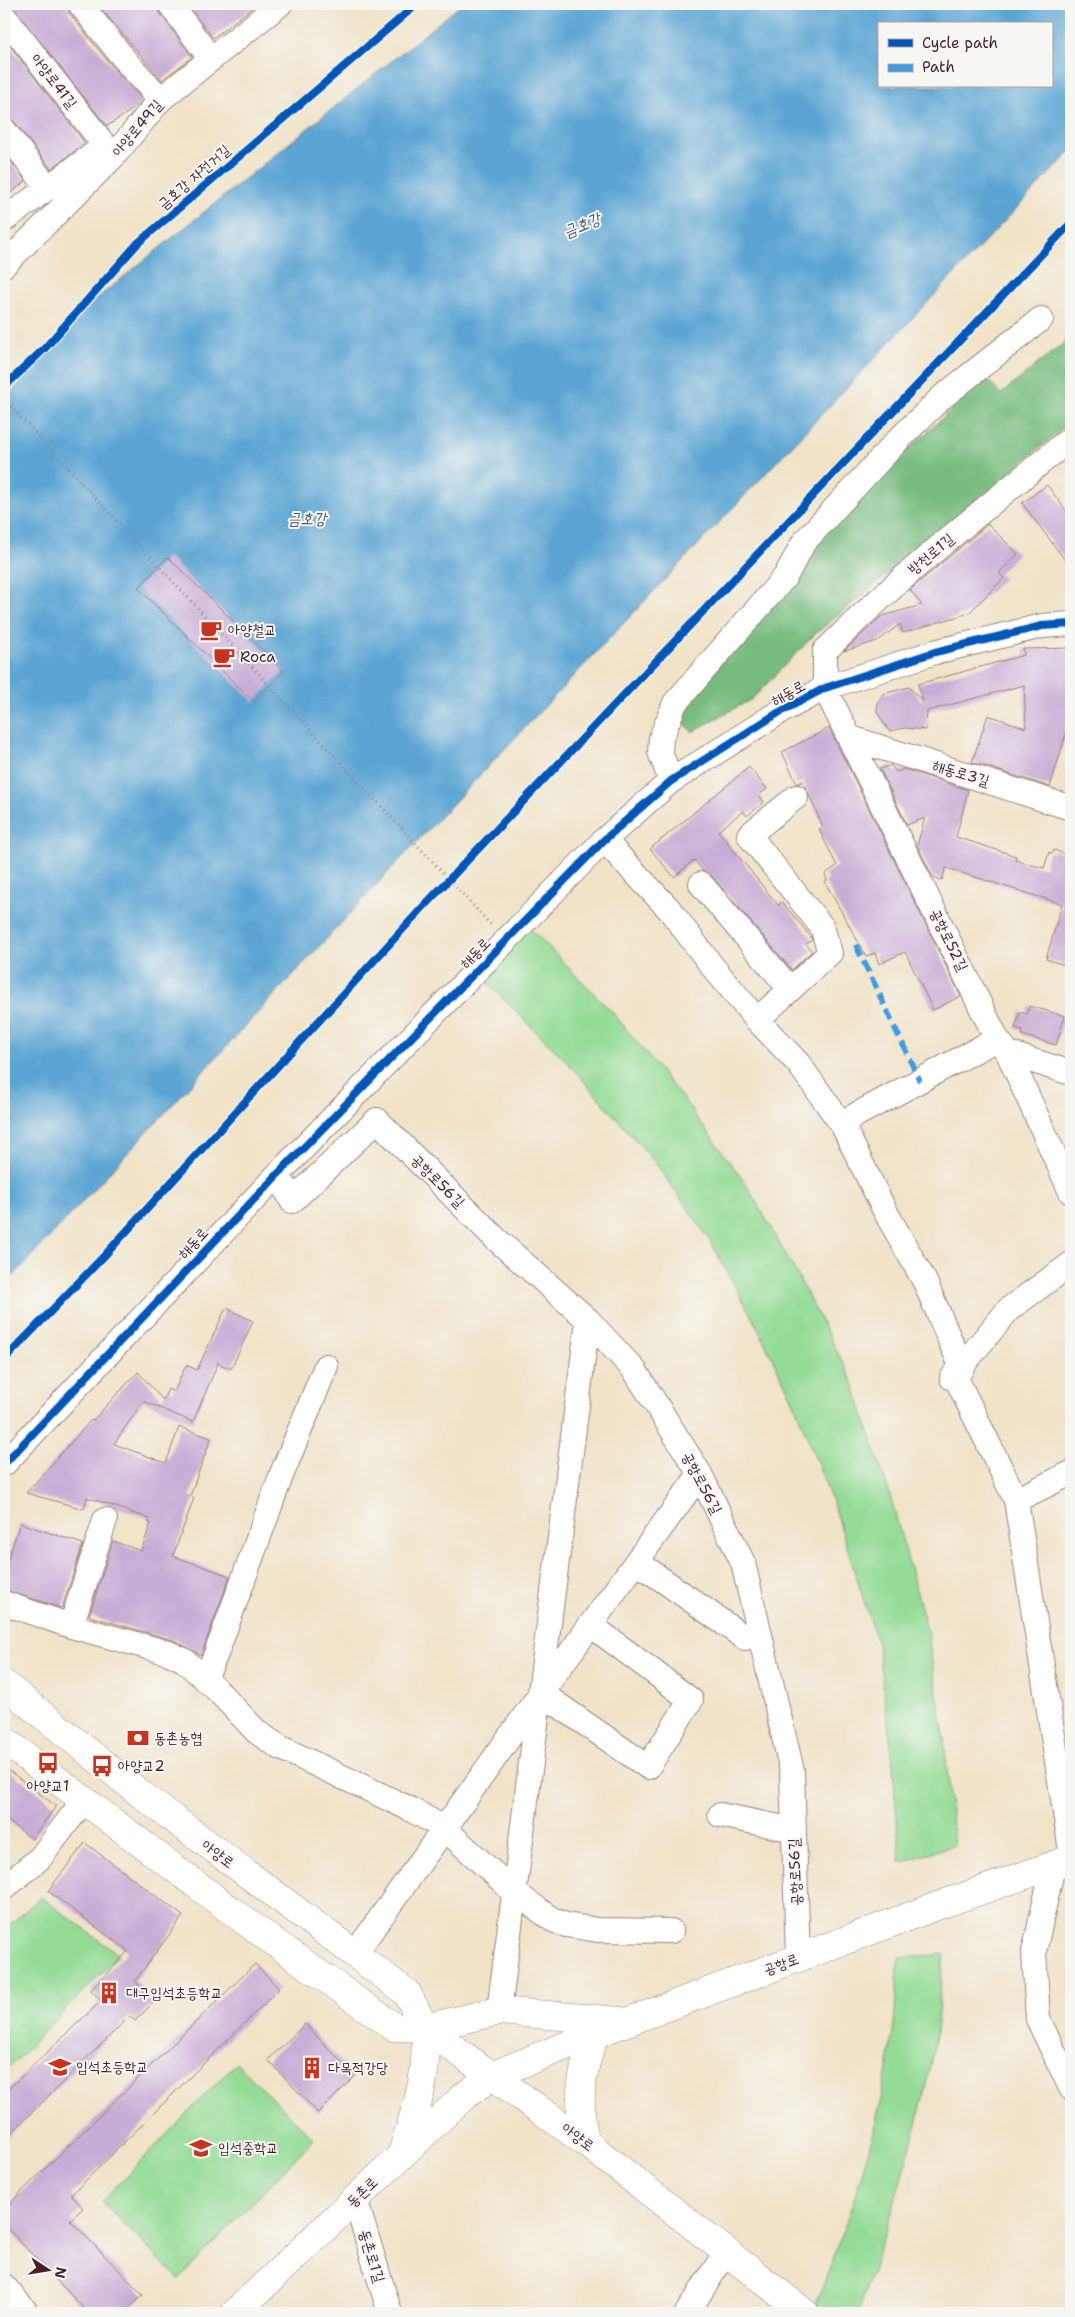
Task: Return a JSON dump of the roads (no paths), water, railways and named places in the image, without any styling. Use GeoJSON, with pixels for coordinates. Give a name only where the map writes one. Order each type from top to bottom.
{"type":"FeatureCollection","features":[{"type":"Feature","properties":{"kind":"main road","name":"아양로"},"geometry":{"type":"LineString","coordinates":[[4,1684],[147,1799],[407,1993],[425,2028],[585,2142],[804,2313]]}},
{"type":"Feature","properties":{"kind":"main road"},"geometry":{"type":"LineString","coordinates":[[4,1740],[242,1919],[394,2027],[425,2028],[499,2011],[627,2022]]}},
{"type":"Feature","properties":{"kind":"main road","name":"공항로"},"geometry":{"type":"LineString","coordinates":[[493,2075],[595,2034],[1065,1858]]}},
{"type":"Feature","properties":{"kind":"main road"},"geometry":{"type":"LineString","coordinates":[[401,2155],[421,2095],[426,2068],[425,2028]]}},
{"type":"Feature","properties":{"kind":"main road"},"geometry":{"type":"LineString","coordinates":[[585,2142],[580,2106],[580,2082],[595,2034]]}},
{"type":"Feature","properties":{"kind":"main road","name":"동촌로"},"geometry":{"type":"LineString","coordinates":[[235,2313],[463,2097],[493,2075]]}},
{"type":"Feature","properties":{"kind":"street"},"geometry":{"type":"LineString","coordinates":[[80,4],[130,66],[161,99]]}},
{"type":"Feature","properties":{"kind":"street"},"geometry":{"type":"LineString","coordinates":[[170,4],[211,59]]}},
{"type":"Feature","properties":{"kind":"street","name":"아양로49길"},"geometry":{"type":"LineString","coordinates":[[4,264],[161,99],[278,4]]}},
{"type":"Feature","properties":{"kind":"street","name":"아양로41길"},"geometry":{"type":"LineString","coordinates":[[4,16],[109,152]]}},
{"type":"Feature","properties":{"kind":"street"},"geometry":{"type":"LineString","coordinates":[[4,130],[48,188]]}},
{"type":"Feature","properties":{"kind":"street"},"geometry":{"type":"LineString","coordinates":[[4,220],[48,188],[109,152]]}},
{"type":"Feature","properties":{"kind":"street"},"geometry":{"type":"LineString","coordinates":[[671,781],[660,752],[661,738],[675,703],[785,577],[804,542],[897,441],[941,398],[1041,319]]}},
{"type":"Feature","properties":{"kind":"street","name":"방천로1길"},"geometry":{"type":"LineString","coordinates":[[826,688],[824,651],[862,613],[934,550],[1071,438]]}},
{"type":"Feature","properties":{"kind":"street","name":"해동로"},"geometry":{"type":"LineString","coordinates":[[4,1464],[278,1174],[604,840],[671,781],[778,713],[826,688],[935,652],[1042,626],[1071,624]]}},
{"type":"Feature","properties":{"kind":"street","name":"공항로52길"},"geometry":{"type":"LineString","coordinates":[[826,688],[1003,1046],[1071,1192]]}},
{"type":"Feature","properties":{"kind":"street","name":"해동로3길"},"geometry":{"type":"LineString","coordinates":[[851,738],[1071,808]]}},
{"type":"Feature","properties":{"kind":"street"},"geometry":{"type":"LineString","coordinates":[[757,1020],[830,953],[822,927],[749,835],[796,797]]}},
{"type":"Feature","properties":{"kind":"street"},"geometry":{"type":"LineString","coordinates":[[604,840],[669,909],[712,966],[757,1020],[798,1063],[841,1123],[885,1211],[925,1282],[954,1376],[1016,1500],[1065,1858],[1034,1952],[1038,2019],[1071,2088]]}},
{"type":"Feature","properties":{"kind":"street"},"geometry":{"type":"LineString","coordinates":[[701,884],[790,989]]}},
{"type":"Feature","properties":{"kind":"street"},"geometry":{"type":"LineString","coordinates":[[841,1123],[1003,1046],[1071,1073]]}},
{"type":"Feature","properties":{"kind":"street","name":"공항로56길"},"geometry":{"type":"LineString","coordinates":[[278,1174],[292,1201],[377,1120],[496,1238],[588,1320],[634,1372],[700,1474],[743,1563],[792,1771],[798,1958]]}},
{"type":"Feature","properties":{"kind":"street"},"geometry":{"type":"LineString","coordinates":[[954,1376],[1009,1309],[1071,1264]]}},
{"type":"Feature","properties":{"kind":"street"},"geometry":{"type":"LineString","coordinates":[[499,2011],[588,1320]]}},
{"type":"Feature","properties":{"kind":"street"},"geometry":{"type":"LineString","coordinates":[[204,1678],[216,1654],[281,1476],[326,1366]]}},
{"type":"Feature","properties":{"kind":"street"},"geometry":{"type":"LineString","coordinates":[[1016,1500],[1071,1472]]}},
{"type":"Feature","properties":{"kind":"street"},"geometry":{"type":"LineString","coordinates":[[354,1955],[700,1474]]}},
{"type":"Feature","properties":{"kind":"street"},"geometry":{"type":"LineString","coordinates":[[71,1626],[105,1520]]}},
{"type":"Feature","properties":{"kind":"street"},"geometry":{"type":"LineString","coordinates":[[637,1562],[745,1638]]}},
{"type":"Feature","properties":{"kind":"street"},"geometry":{"type":"LineString","coordinates":[[4,1604],[71,1626],[169,1653],[184,1660],[257,1732],[279,1747],[408,1808],[444,1828],[514,1892],[541,1913],[566,1925],[598,1930],[672,1930]]}},
{"type":"Feature","properties":{"kind":"street"},"geometry":{"type":"LineString","coordinates":[[541,1693],[648,1767],[692,1700],[592,1626]]}},
{"type":"Feature","properties":{"kind":"street"},"geometry":{"type":"LineString","coordinates":[[4,1888],[40,1858],[84,1800]]}},
{"type":"Feature","properties":{"kind":"street"},"geometry":{"type":"LineString","coordinates":[[720,1815],[794,1830]]}},
{"type":"Feature","properties":{"kind":"street","name":"동촌로1길"},"geometry":{"type":"LineString","coordinates":[[355,2199],[390,2313]]}},
{"type":"Feature","properties":{"kind":"street"},"geometry":{"type":"LineString","coordinates":[[687,2313],[726,2252]]}},
{"type":"Feature","properties":{"kind":"street"},"geometry":{"type":"LineString","coordinates":[[4,2286],[27,2313]]}},
{"type":"Feature","properties":{"kind":"water","name":"금호강"},"geometry":{"type":"Polygon","coordinates":[[[462,4],[1071,4],[1071,151],[410,849],[4,1286],[4,400],[95,300],[462,4]]]}},
{"type":"Feature","properties":{"kind":"place","name":"아양철교"},"geometry":{"type":"Point","coordinates":[211,630]}},
{"type":"Feature","properties":{"kind":"place","name":"Roca"},"geometry":{"type":"Point","coordinates":[224,657]}},
{"type":"Feature","properties":{"kind":"place","name":"동촌농협"},"geometry":{"type":"Point","coordinates":[138,1738]}},
{"type":"Feature","properties":{"kind":"place","name":"아양교1"},"geometry":{"type":"Point","coordinates":[48,1763]}},
{"type":"Feature","properties":{"kind":"place","name":"아양교2"},"geometry":{"type":"Point","coordinates":[102,1766]}},
{"type":"Feature","properties":{"kind":"place","name":"대구입석초등학교"},"geometry":{"type":"Point","coordinates":[109,1993]}},
{"type":"Feature","properties":{"kind":"place","name":"입석초등학교"},"geometry":{"type":"Point","coordinates":[60,2067]}},
{"type":"Feature","properties":{"kind":"place","name":"다목적강당"},"geometry":{"type":"Point","coordinates":[312,2068]}},
{"type":"Feature","properties":{"kind":"place","name":"입석중학교"},"geometry":{"type":"Point","coordinates":[201,2148]}}]}
